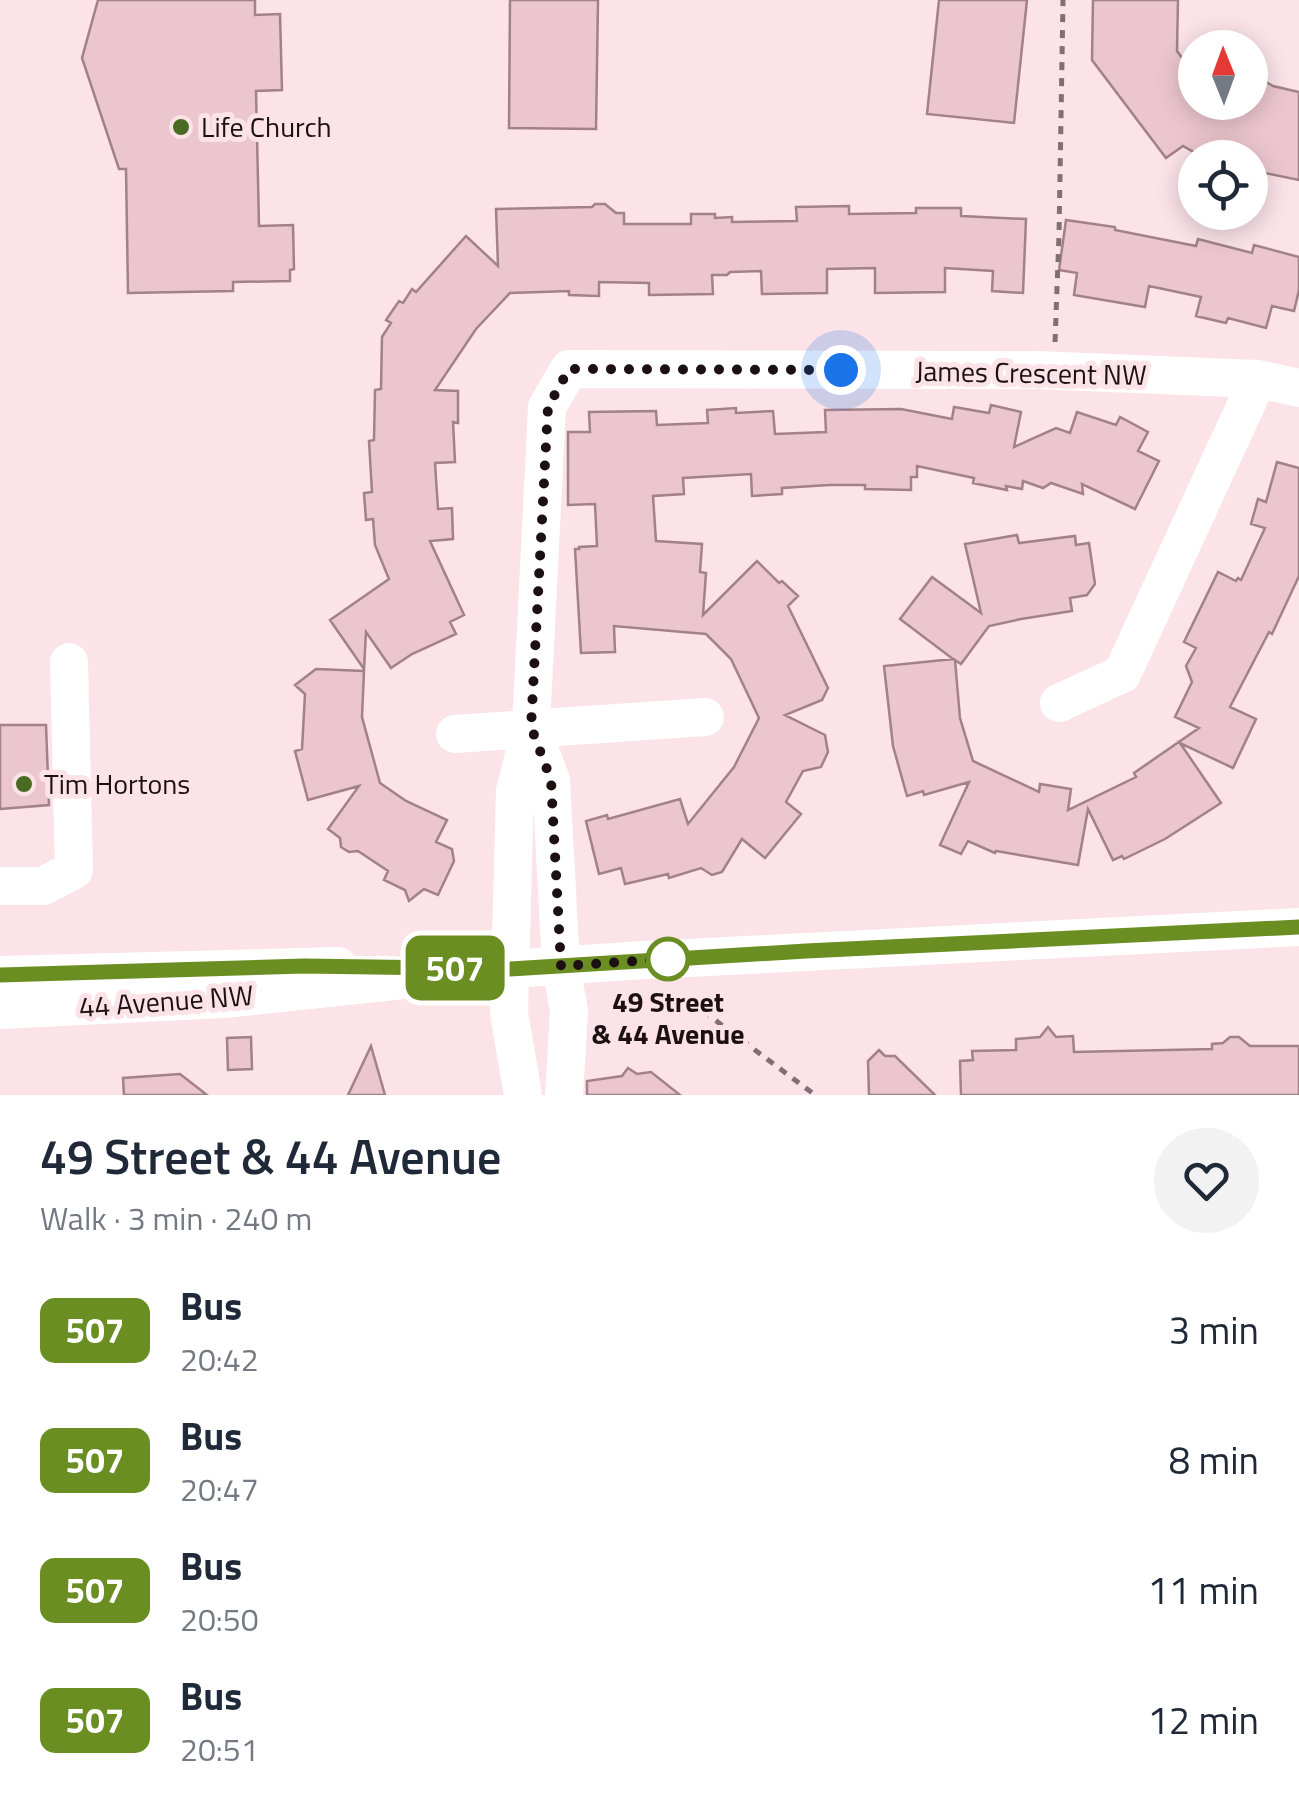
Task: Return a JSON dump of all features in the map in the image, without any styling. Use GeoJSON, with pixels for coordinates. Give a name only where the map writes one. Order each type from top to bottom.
{"type":"FeatureCollection","features":[{"type":"Feature","properties":{"kind":"street","name":"James Crescent NW"},"geometry":{"type":"LineString","coordinates":[[523,1095],[509,1013],[515,791],[531,727],[548,407],[569,369],[1036,370],[1258,379],[1299,388]]}},
{"type":"Feature","properties":{"kind":"street"},"geometry":{"type":"LineString","coordinates":[[1059,703],[1122,674],[1258,379]]}},
{"type":"Feature","properties":{"kind":"street"},"geometry":{"type":"LineString","coordinates":[[0,902],[46,902],[59,897],[70,885],[74,870],[69,662]]}},
{"type":"Feature","properties":{"kind":"street"},"geometry":{"type":"LineString","coordinates":[[455,734],[706,717]]}},
{"type":"Feature","properties":{"kind":"street","name":"James Crescent NW"},"geometry":{"type":"LineString","coordinates":[[531,727],[551,780],[561,966],[569,1011],[564,1095]]}},
{"type":"Feature","properties":{"kind":"street"},"geometry":{"type":"LineString","coordinates":[[0,886],[43,886],[74,870]]}},
{"type":"Feature","properties":{"kind":"street","name":"44 Avenue NW"},"geometry":{"type":"LineString","coordinates":[[0,1010],[224,999],[510,969],[1299,927]]}},
{"type":"Feature","properties":{"kind":"street","name":"44 Avenue NW"},"geometry":{"type":"LineString","coordinates":[[0,975],[304,966],[510,969]]}},
{"type":"Feature","properties":{"kind":"path"},"geometry":{"type":"LineString","coordinates":[[1054,373],[1063,0]]}},
{"type":"Feature","properties":{"kind":"path"},"geometry":{"type":"LineString","coordinates":[[703,1011],[815,1095]]}},
{"type":"Feature","properties":{"kind":"building","name":"Life Church"},"geometry":{"type":"Polygon","coordinates":[[[98,0],[255,0],[255,15],[280,14],[282,90],[256,91],[259,226],[293,225],[294,269],[290,270],[290,281],[233,282],[233,291],[128,293],[126,169],[119,169],[82,58],[98,0]]]}},
{"type":"Feature","properties":{"kind":"building"},"geometry":{"type":"Polygon","coordinates":[[[510,0],[598,0],[596,129],[509,128],[510,0]]]}},
{"type":"Feature","properties":{"kind":"building"},"geometry":{"type":"Polygon","coordinates":[[[939,0],[1027,0],[1014,123],[927,114],[939,0]]]}},
{"type":"Feature","properties":{"kind":"building"},"geometry":{"type":"Polygon","coordinates":[[[1093,0],[1178,0],[1178,120],[1268,120],[1268,83],[1299,92],[1299,180],[1268,174],[1268,140],[1178,140],[1178,150],[1166,158],[1092,60],[1093,0]]]}},
{"type":"Feature","properties":{"kind":"building"},"geometry":{"type":"Polygon","coordinates":[[[595,204],[624,213],[624,224],[691,224],[691,214],[732,217],[732,222],[797,221],[796,207],[849,206],[849,214],[961,208],[961,216],[1026,219],[1023,293],[992,291],[993,271],[945,268],[945,292],[875,293],[875,268],[827,269],[827,293],[762,294],[761,271],[712,275],[713,294],[649,295],[649,283],[599,282],[599,296],[569,295],[569,291],[510,293],[476,329],[435,390],[458,391],[458,423],[453,422],[455,462],[435,463],[438,509],[452,508],[453,539],[430,541],[464,615],[450,622],[456,634],[391,668],[366,632],[364,669],[330,620],[389,579],[375,545],[373,519],[366,520],[364,493],[372,492],[369,441],[374,440],[375,390],[381,389],[382,337],[391,323],[386,320],[399,301],[403,303],[412,289],[416,292],[466,236],[498,266],[496,209],[595,204]]]}},
{"type":"Feature","properties":{"kind":"building"},"geometry":{"type":"Polygon","coordinates":[[[1066,220],[1196,246],[1198,239],[1252,253],[1254,245],[1299,257],[1299,290],[1294,311],[1272,306],[1266,328],[1228,318],[1226,323],[1196,316],[1201,297],[1149,286],[1145,307],[1074,295],[1077,273],[1059,270],[1066,220]]]}},
{"type":"Feature","properties":{"kind":"building"},"geometry":{"type":"Polygon","coordinates":[[[991,405],[1021,412],[1014,447],[1056,428],[1070,433],[1077,412],[1116,425],[1120,417],[1148,432],[1138,451],[1159,461],[1135,509],[1082,484],[1083,494],[1051,483],[1043,488],[1023,481],[1022,489],[1006,486],[1007,490],[973,483],[974,478],[917,466],[917,477],[911,477],[911,490],[829,485],[782,488],[782,494],[752,496],[751,474],[683,478],[684,494],[653,496],[656,541],[702,544],[700,572],[706,573],[703,615],[757,561],[798,596],[788,606],[828,688],[822,700],[785,715],[825,735],[828,752],[821,767],[803,771],[786,802],[801,814],[765,858],[742,839],[722,872],[712,875],[701,868],[669,878],[668,874],[625,884],[621,868],[599,874],[586,821],[607,815],[608,819],[680,799],[688,824],[734,767],[759,718],[731,659],[706,634],[614,626],[615,652],[581,653],[575,549],[597,546],[595,504],[568,505],[568,432],[590,432],[589,412],[656,411],[657,425],[708,423],[707,410],[773,411],[775,434],[826,432],[825,410],[901,409],[952,419],[954,407],[989,413],[991,405]]]}},
{"type":"Feature","properties":{"kind":"building"},"geometry":{"type":"Polygon","coordinates":[[[1277,462],[1299,468],[1299,576],[1272,634],[1269,632],[1230,707],[1256,719],[1233,768],[1180,743],[1221,803],[1165,839],[1124,859],[1122,856],[1113,860],[1088,809],[1078,865],[995,853],[968,841],[961,854],[940,845],[969,782],[907,796],[893,746],[884,666],[953,659],[900,619],[932,577],[981,613],[965,544],[1017,535],[1019,543],[1075,536],[1076,545],[1089,543],[1095,584],[1087,595],[1070,598],[1072,611],[989,626],[961,664],[955,660],[960,718],[973,761],[1039,792],[1040,784],[1071,789],[1068,810],[1136,777],[1134,773],[1199,728],[1175,717],[1192,682],[1186,666],[1196,648],[1184,642],[1218,572],[1241,580],[1265,528],[1251,524],[1258,499],[1266,502],[1277,462]]]}},
{"type":"Feature","properties":{"kind":"building"},"geometry":{"type":"Polygon","coordinates":[[[316,669],[364,671],[362,717],[380,783],[406,801],[447,820],[436,842],[452,849],[454,861],[438,895],[424,889],[409,901],[405,890],[384,880],[388,871],[358,851],[349,852],[341,847],[340,838],[328,829],[359,786],[308,800],[295,751],[302,749],[305,694],[295,685],[316,669]]]}},
{"type":"Feature","properties":{"kind":"building","name":"Tim Hortons"},"geometry":{"type":"Polygon","coordinates":[[[0,725],[46,725],[49,805],[0,809],[0,725]]]}},
{"type":"Feature","properties":{"kind":"building"},"geometry":{"type":"Polygon","coordinates":[[[1048,1027],[1056,1037],[1073,1036],[1074,1052],[1212,1049],[1212,1044],[1223,1043],[1230,1037],[1239,1037],[1250,1046],[1299,1046],[1299,1095],[961,1095],[960,1061],[973,1060],[972,1051],[1016,1050],[1016,1039],[1040,1037],[1048,1027]]]}},
{"type":"Feature","properties":{"kind":"building"},"geometry":{"type":"Polygon","coordinates":[[[251,1037],[252,1069],[228,1070],[227,1038],[251,1037]]]}},
{"type":"Feature","properties":{"kind":"building"},"geometry":{"type":"Polygon","coordinates":[[[371,1046],[385,1095],[348,1095],[371,1046]]]}},
{"type":"Feature","properties":{"kind":"building"},"geometry":{"type":"Polygon","coordinates":[[[879,1050],[885,1056],[895,1056],[935,1095],[869,1095],[868,1061],[879,1050]]]}},
{"type":"Feature","properties":{"kind":"building"},"geometry":{"type":"Polygon","coordinates":[[[628,1068],[637,1074],[651,1072],[680,1095],[587,1095],[587,1081],[622,1076],[628,1068]]]}},
{"type":"Feature","properties":{"kind":"building"},"geometry":{"type":"Polygon","coordinates":[[[180,1074],[207,1095],[124,1095],[123,1078],[180,1074]]]}},
{"type":"Feature","properties":{"kind":"bus line","name":"507"},"geometry":{"type":"LineString","coordinates":[[0,975],[304,966],[510,969],[1299,927]]}},
{"type":"Feature","properties":{"kind":"place","name":"Life Church"},"geometry":{"type":"Point","coordinates":[181,127]}},
{"type":"Feature","properties":{"kind":"place","name":"Tim Hortons"},"geometry":{"type":"Point","coordinates":[24,784]}},
{"type":"Feature","properties":{"kind":"place","name":"49 Street & 44 Avenue"},"geometry":{"type":"Point","coordinates":[668,959]}},
{"type":"Feature","properties":{"kind":"route"},"geometry":{"type":"LineString","coordinates":[[668,959],[561,966],[551,780],[531,727],[548,407],[569,369],[841,370]]}}]}
